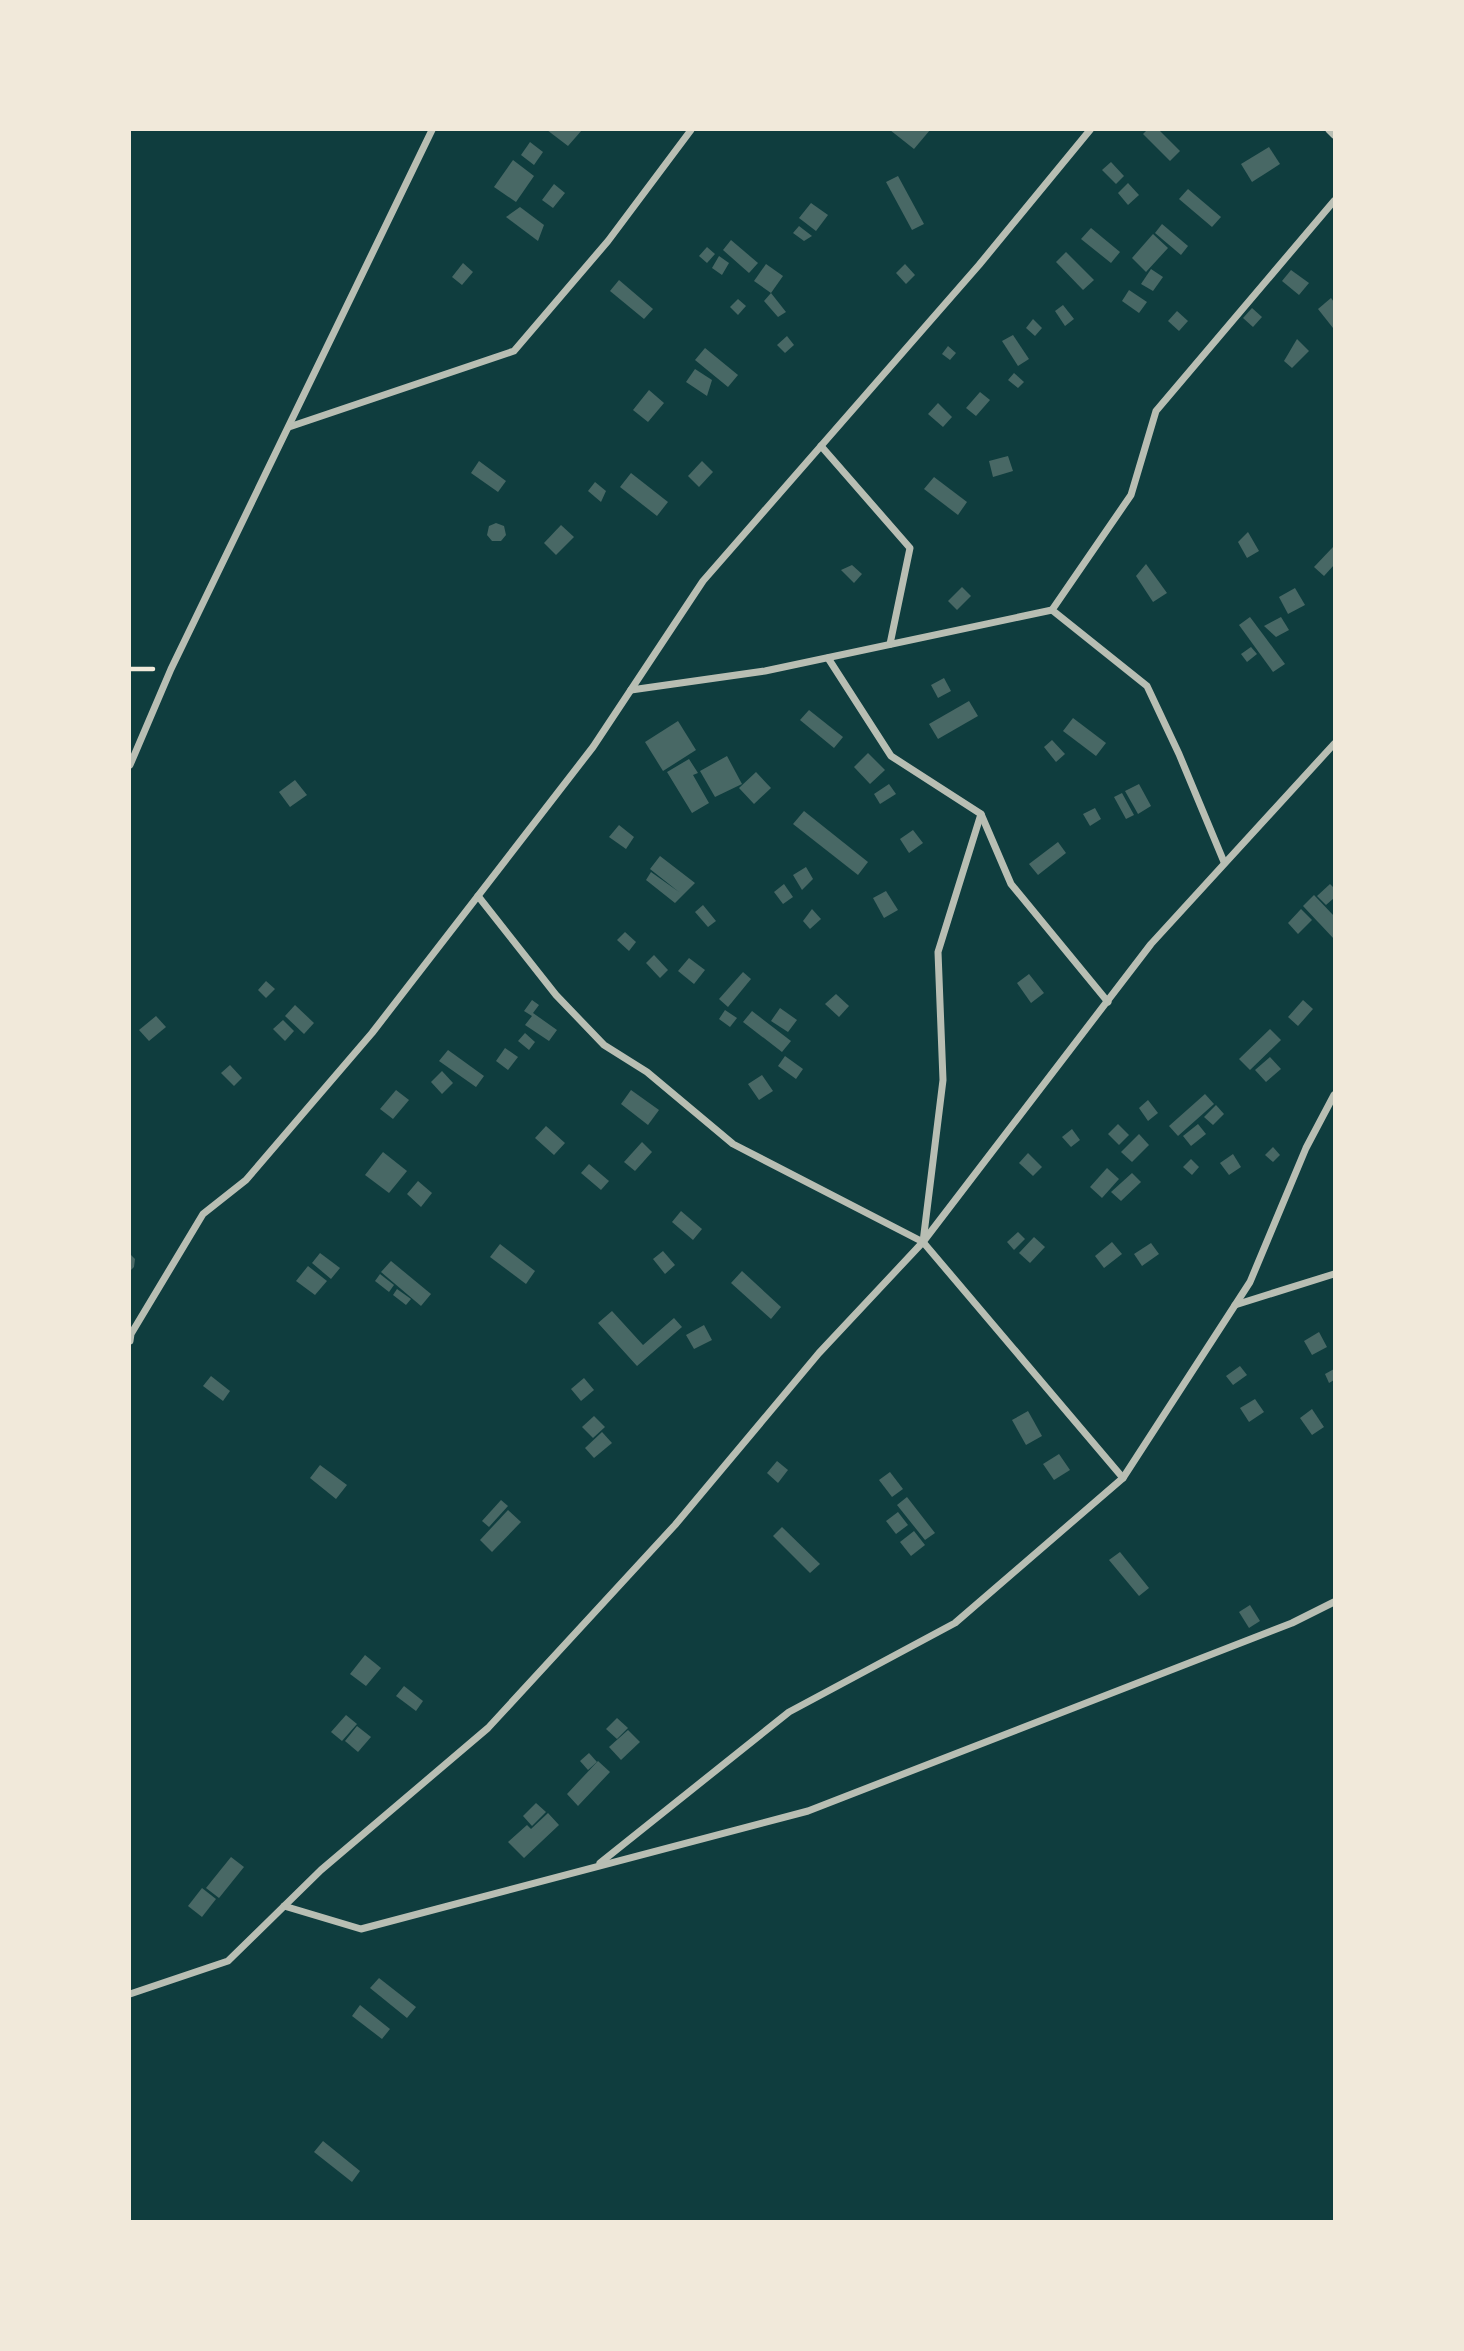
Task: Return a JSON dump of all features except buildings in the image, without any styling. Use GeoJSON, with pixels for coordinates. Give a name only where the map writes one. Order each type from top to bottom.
{"type":"FeatureCollection","features":[{"type":"Feature","properties":{"kind":"street"},"geometry":{"type":"LineString","coordinates":[[130,765],[172,669],[432,130]]}},
{"type":"Feature","properties":{"kind":"street"},"geometry":{"type":"LineString","coordinates":[[289,426],[514,351],[608,241],[691,130]]}},
{"type":"Feature","properties":{"kind":"street"},"geometry":{"type":"LineString","coordinates":[[130,1341],[131,1334],[203,1214],[246,1180],[373,1033],[593,747],[703,581],[979,265],[1090,130]]}},
{"type":"Feature","properties":{"kind":"street"},"geometry":{"type":"LineString","coordinates":[[1329,130],[1335,135]]}},
{"type":"Feature","properties":{"kind":"street"},"geometry":{"type":"LineString","coordinates":[[631,690],[765,671],[1052,610],[1131,495],[1156,411],[1335,201]]}},
{"type":"Feature","properties":{"kind":"street"},"geometry":{"type":"LineString","coordinates":[[821,446],[910,548],[890,644]]}},
{"type":"Feature","properties":{"kind":"street"},"geometry":{"type":"LineString","coordinates":[[1052,610],[1147,686],[1224,862]]}},
{"type":"Feature","properties":{"kind":"street"},"geometry":{"type":"LineString","coordinates":[[828,658],[891,756],[981,814],[1011,884],[1108,1002]]}},
{"type":"Feature","properties":{"kind":"street"},"geometry":{"type":"LineString","coordinates":[[130,1994],[228,1961],[321,1870],[488,1728],[675,1525],[819,1353],[923,1242],[1151,944],[1335,744]]}},
{"type":"Feature","properties":{"kind":"street"},"geometry":{"type":"LineString","coordinates":[[923,1242],[943,1080],[938,952],[981,814]]}},
{"type":"Feature","properties":{"kind":"street"},"geometry":{"type":"LineString","coordinates":[[478,896],[556,995],[604,1045],[647,1072],[733,1144],[923,1242],[1123,1478]]}},
{"type":"Feature","properties":{"kind":"street"},"geometry":{"type":"LineString","coordinates":[[596,1866],[789,1712],[955,1623],[1123,1478],[1250,1282],[1306,1148],[1335,1095]]}},
{"type":"Feature","properties":{"kind":"street"},"geometry":{"type":"LineString","coordinates":[[1235,1306],[1335,1274]]}},
{"type":"Feature","properties":{"kind":"street"},"geometry":{"type":"LineString","coordinates":[[284,1906],[361,1929],[808,1811],[1292,1623],[1335,1602]]}}]}
